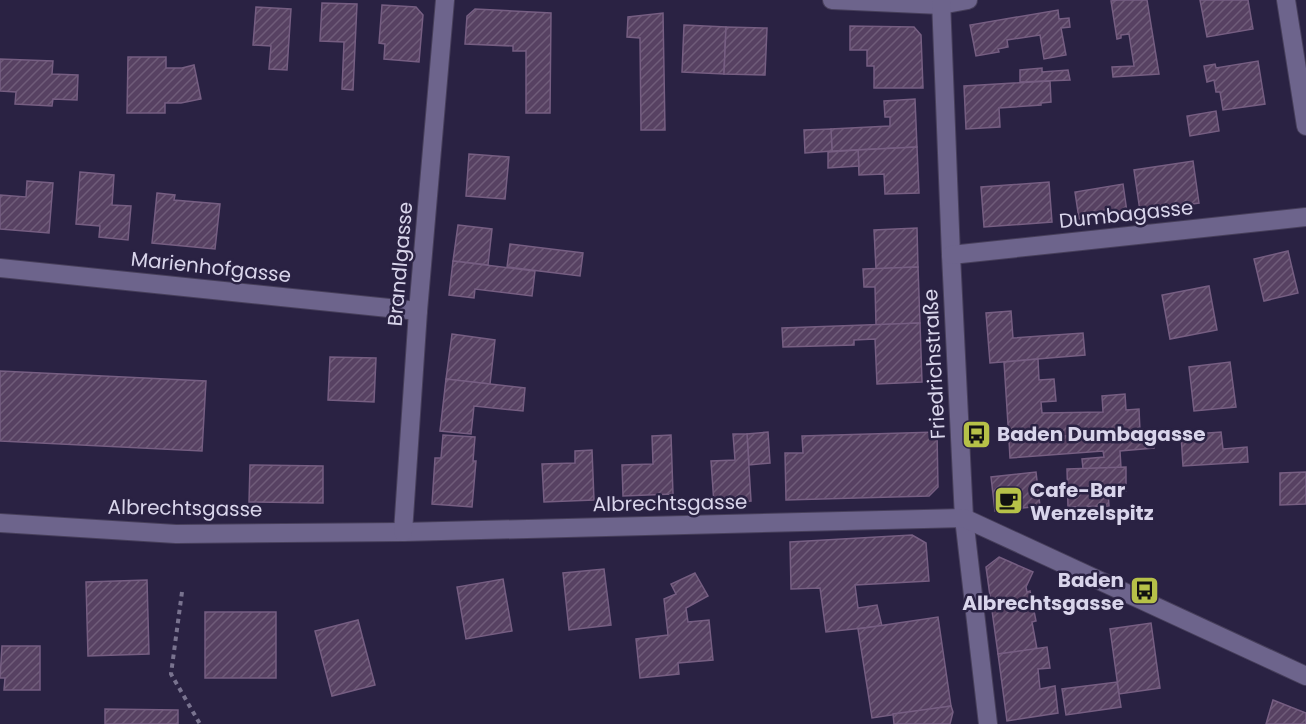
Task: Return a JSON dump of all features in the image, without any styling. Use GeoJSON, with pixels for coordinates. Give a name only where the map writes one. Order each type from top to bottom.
{"type":"FeatureCollection","features":[{"type":"Feature","properties":{"kind":"street","name":"Brandlgasse"},"geometry":{"type":"LineString","coordinates":[[403,532],[418,310],[445,0]]}},
{"type":"Feature","properties":{"kind":"street"},"geometry":{"type":"LineString","coordinates":[[832,0],[941,2],[968,0]]}},
{"type":"Feature","properties":{"kind":"street"},"geometry":{"type":"LineString","coordinates":[[1286,0],[1306,126]]}},
{"type":"Feature","properties":{"kind":"street","name":"Friedrichstraße"},"geometry":{"type":"LineString","coordinates":[[941,2],[964,518],[988,724]]}},
{"type":"Feature","properties":{"kind":"street","name":"Dumbagasse"},"geometry":{"type":"LineString","coordinates":[[951,255],[1306,217]]}},
{"type":"Feature","properties":{"kind":"street","name":"Marienhofgasse"},"geometry":{"type":"LineString","coordinates":[[0,267],[418,310]]}},
{"type":"Feature","properties":{"kind":"street","name":"Albrechtsgasse"},"geometry":{"type":"LineString","coordinates":[[0,523],[176,534],[403,532],[964,518],[1306,676]]}},
{"type":"Feature","properties":{"kind":"path"},"geometry":{"type":"LineString","coordinates":[[182,592],[171,674],[200,724]]}},
{"type":"Feature","properties":{"kind":"building"},"geometry":{"type":"Polygon","coordinates":[[[1147,0],[1159,74],[1113,77],[1112,67],[1134,66],[1129,34],[1121,35],[1121,38],[1117,39],[1111,1],[1147,0]]]}},
{"type":"Feature","properties":{"kind":"building"},"geometry":{"type":"Polygon","coordinates":[[[1200,0],[1248,0],[1253,29],[1207,37],[1200,0]]]}},
{"type":"Feature","properties":{"kind":"building"},"geometry":{"type":"Polygon","coordinates":[[[322,3],[357,4],[353,90],[342,89],[344,42],[320,41],[322,3]]]}},
{"type":"Feature","properties":{"kind":"building"},"geometry":{"type":"Polygon","coordinates":[[[382,5],[416,7],[423,15],[419,62],[384,59],[385,44],[379,43],[382,5]]]}},
{"type":"Feature","properties":{"kind":"building"},"geometry":{"type":"Polygon","coordinates":[[[256,7],[291,9],[287,70],[269,69],[271,46],[253,45],[256,7]]]}},
{"type":"Feature","properties":{"kind":"building"},"geometry":{"type":"Polygon","coordinates":[[[475,9],[551,13],[550,113],[526,113],[526,51],[513,51],[513,46],[465,44],[467,16],[475,9]]]}},
{"type":"Feature","properties":{"kind":"building"},"geometry":{"type":"Polygon","coordinates":[[[1058,10],[1059,19],[1069,18],[1070,27],[1061,28],[1066,55],[1044,59],[1040,35],[1007,40],[1008,47],[998,49],[999,52],[976,56],[970,25],[1058,10]]]}},
{"type":"Feature","properties":{"kind":"building"},"geometry":{"type":"Polygon","coordinates":[[[663,13],[665,130],[641,130],[640,38],[627,37],[628,17],[663,13]]]}},
{"type":"Feature","properties":{"kind":"building"},"geometry":{"type":"Polygon","coordinates":[[[684,25],[726,27],[724,74],[682,72],[684,25]]]}},
{"type":"Feature","properties":{"kind":"building"},"geometry":{"type":"Polygon","coordinates":[[[850,26],[914,27],[921,35],[923,88],[874,88],[874,66],[867,66],[867,50],[850,50],[850,26]]]}},
{"type":"Feature","properties":{"kind":"building"},"geometry":{"type":"Polygon","coordinates":[[[726,27],[767,28],[765,75],[724,74],[726,27]]]}},
{"type":"Feature","properties":{"kind":"building"},"geometry":{"type":"Polygon","coordinates":[[[128,57],[166,57],[166,68],[194,65],[201,99],[165,103],[165,113],[127,113],[128,57]]]}},
{"type":"Feature","properties":{"kind":"building"},"geometry":{"type":"Polygon","coordinates":[[[0,59],[53,61],[52,74],[78,75],[77,100],[53,99],[52,106],[15,104],[16,92],[0,91],[0,59]]]}},
{"type":"Feature","properties":{"kind":"building"},"geometry":{"type":"Polygon","coordinates":[[[1258,61],[1265,104],[1223,110],[1220,92],[1216,92],[1214,80],[1207,82],[1204,66],[1215,64],[1216,68],[1258,61]]]}},
{"type":"Feature","properties":{"kind":"building"},"geometry":{"type":"Polygon","coordinates":[[[1042,68],[1042,72],[1068,70],[1070,80],[1020,82],[1020,70],[1042,68]]]}},
{"type":"Feature","properties":{"kind":"building"},"geometry":{"type":"Polygon","coordinates":[[[1050,81],[1051,102],[1041,103],[1041,105],[999,108],[1000,127],[966,129],[964,86],[1050,81]]]}},
{"type":"Feature","properties":{"kind":"building"},"geometry":{"type":"Polygon","coordinates":[[[915,99],[917,147],[832,151],[831,129],[890,126],[890,117],[885,117],[884,101],[915,99]]]}},
{"type":"Feature","properties":{"kind":"building"},"geometry":{"type":"Polygon","coordinates":[[[1216,111],[1219,131],[1190,136],[1187,116],[1216,111]]]}},
{"type":"Feature","properties":{"kind":"building"},"geometry":{"type":"Polygon","coordinates":[[[831,129],[832,151],[805,153],[804,130],[831,129]]]}},
{"type":"Feature","properties":{"kind":"building"},"geometry":{"type":"Polygon","coordinates":[[[917,147],[919,193],[885,194],[884,174],[859,175],[858,150],[917,147]]]}},
{"type":"Feature","properties":{"kind":"building"},"geometry":{"type":"Polygon","coordinates":[[[858,150],[859,166],[828,168],[828,152],[858,150]]]}},
{"type":"Feature","properties":{"kind":"building"},"geometry":{"type":"Polygon","coordinates":[[[469,154],[509,157],[505,199],[466,196],[469,154]]]}},
{"type":"Feature","properties":{"kind":"building"},"geometry":{"type":"Polygon","coordinates":[[[1193,161],[1199,203],[1140,211],[1134,170],[1193,161]]]}},
{"type":"Feature","properties":{"kind":"building"},"geometry":{"type":"Polygon","coordinates":[[[80,172],[114,175],[112,205],[131,206],[128,240],[99,237],[100,226],[76,224],[80,172]]]}},
{"type":"Feature","properties":{"kind":"building"},"geometry":{"type":"Polygon","coordinates":[[[27,181],[53,183],[49,233],[0,229],[0,195],[26,197],[27,181]]]}},
{"type":"Feature","properties":{"kind":"building"},"geometry":{"type":"Polygon","coordinates":[[[1049,182],[1052,222],[984,227],[981,187],[1049,182]]]}},
{"type":"Feature","properties":{"kind":"building"},"geometry":{"type":"Polygon","coordinates":[[[1123,184],[1127,212],[1079,219],[1075,192],[1123,184]]]}},
{"type":"Feature","properties":{"kind":"building"},"geometry":{"type":"Polygon","coordinates":[[[157,193],[175,195],[174,200],[220,204],[215,249],[152,243],[157,193]]]}},
{"type":"Feature","properties":{"kind":"building"},"geometry":{"type":"Polygon","coordinates":[[[458,225],[492,229],[488,265],[453,261],[458,225]]]}},
{"type":"Feature","properties":{"kind":"building"},"geometry":{"type":"Polygon","coordinates":[[[917,228],[918,267],[876,269],[874,230],[917,228]]]}},
{"type":"Feature","properties":{"kind":"building"},"geometry":{"type":"Polygon","coordinates":[[[510,244],[583,253],[580,276],[507,267],[510,244]]]}},
{"type":"Feature","properties":{"kind":"building"},"geometry":{"type":"Polygon","coordinates":[[[1288,251],[1298,293],[1264,301],[1254,259],[1288,251]]]}},
{"type":"Feature","properties":{"kind":"building"},"geometry":{"type":"Polygon","coordinates":[[[453,261],[535,271],[532,296],[475,289],[474,298],[449,295],[453,261]]]}},
{"type":"Feature","properties":{"kind":"building"},"geometry":{"type":"Polygon","coordinates":[[[918,267],[920,323],[876,325],[875,287],[864,287],[863,269],[918,267]]]}},
{"type":"Feature","properties":{"kind":"building"},"geometry":{"type":"Polygon","coordinates":[[[1209,286],[1217,330],[1170,339],[1162,295],[1209,286]]]}},
{"type":"Feature","properties":{"kind":"building"},"geometry":{"type":"Polygon","coordinates":[[[1011,311],[1013,338],[1083,333],[1085,355],[990,363],[986,313],[1011,311]]]}},
{"type":"Feature","properties":{"kind":"building"},"geometry":{"type":"Polygon","coordinates":[[[920,323],[922,382],[877,384],[875,339],[854,340],[854,345],[783,347],[782,328],[920,323]]]}},
{"type":"Feature","properties":{"kind":"building"},"geometry":{"type":"Polygon","coordinates":[[[452,334],[495,340],[490,384],[446,379],[452,334]]]}},
{"type":"Feature","properties":{"kind":"building"},"geometry":{"type":"Polygon","coordinates":[[[330,357],[376,358],[374,402],[328,400],[330,357]]]}},
{"type":"Feature","properties":{"kind":"building"},"geometry":{"type":"Polygon","coordinates":[[[1038,359],[1039,380],[1054,379],[1056,401],[1041,402],[1042,413],[1103,412],[1102,396],[1125,394],[1126,410],[1139,409],[1140,431],[1009,440],[1004,362],[1038,359]]]}},
{"type":"Feature","properties":{"kind":"building"},"geometry":{"type":"Polygon","coordinates":[[[1230,362],[1236,407],[1194,411],[1189,367],[1230,362]]]}},
{"type":"Feature","properties":{"kind":"building"},"geometry":{"type":"Polygon","coordinates":[[[0,371],[206,381],[202,451],[0,441],[0,371]]]}},
{"type":"Feature","properties":{"kind":"building"},"geometry":{"type":"Polygon","coordinates":[[[446,379],[525,388],[523,411],[474,406],[471,434],[440,431],[446,379]]]}},
{"type":"Feature","properties":{"kind":"building"},"geometry":{"type":"Polygon","coordinates":[[[1153,430],[1154,448],[1120,451],[1121,468],[1083,469],[1082,459],[1104,457],[1103,451],[1010,458],[1009,440],[1153,430]]]}},
{"type":"Feature","properties":{"kind":"building"},"geometry":{"type":"Polygon","coordinates":[[[768,432],[770,463],[749,465],[747,434],[768,432]]]}},
{"type":"Feature","properties":{"kind":"building"},"geometry":{"type":"Polygon","coordinates":[[[937,432],[938,487],[929,496],[786,500],[785,453],[803,453],[802,436],[937,432]]]}},
{"type":"Feature","properties":{"kind":"building"},"geometry":{"type":"Polygon","coordinates":[[[1221,432],[1223,449],[1247,447],[1248,462],[1183,466],[1181,435],[1221,432]]]}},
{"type":"Feature","properties":{"kind":"building"},"geometry":{"type":"Polygon","coordinates":[[[733,434],[747,434],[751,501],[714,504],[711,461],[735,460],[733,434]]]}},
{"type":"Feature","properties":{"kind":"building"},"geometry":{"type":"Polygon","coordinates":[[[443,435],[475,437],[473,461],[476,461],[472,507],[432,504],[435,458],[441,458],[443,435]]]}},
{"type":"Feature","properties":{"kind":"building"},"geometry":{"type":"Polygon","coordinates":[[[671,435],[673,494],[623,496],[622,465],[653,464],[652,436],[671,435]]]}},
{"type":"Feature","properties":{"kind":"building"},"geometry":{"type":"Polygon","coordinates":[[[592,450],[594,500],[544,502],[542,464],[575,463],[575,451],[592,450]]]}},
{"type":"Feature","properties":{"kind":"building"},"geometry":{"type":"Polygon","coordinates":[[[250,465],[323,466],[323,503],[249,502],[250,465]]]}},
{"type":"Feature","properties":{"kind":"building"},"geometry":{"type":"Polygon","coordinates":[[[1126,467],[1126,491],[1108,491],[1109,506],[1068,507],[1067,469],[1126,467]]]}},
{"type":"Feature","properties":{"kind":"building"},"geometry":{"type":"Polygon","coordinates":[[[1036,472],[1040,506],[995,511],[991,477],[1036,472]]]}},
{"type":"Feature","properties":{"kind":"building"},"geometry":{"type":"Polygon","coordinates":[[[1306,472],[1306,504],[1280,505],[1280,473],[1306,472]]]}},
{"type":"Feature","properties":{"kind":"building"},"geometry":{"type":"Polygon","coordinates":[[[912,535],[926,543],[929,581],[855,585],[858,608],[877,605],[882,626],[826,632],[820,588],[791,589],[790,542],[912,535]]]}},
{"type":"Feature","properties":{"kind":"building"},"geometry":{"type":"Polygon","coordinates":[[[999,557],[1033,572],[1026,587],[1027,592],[1030,591],[1036,621],[1032,622],[1037,649],[998,654],[986,567],[999,557]]]}},
{"type":"Feature","properties":{"kind":"building"},"geometry":{"type":"Polygon","coordinates":[[[604,569],[611,625],[569,630],[563,573],[604,569]]]}},
{"type":"Feature","properties":{"kind":"building"},"geometry":{"type":"Polygon","coordinates":[[[695,573],[708,596],[686,608],[688,622],[709,620],[713,660],[678,663],[679,674],[640,678],[636,639],[668,635],[664,599],[676,594],[671,584],[695,573]]]}},
{"type":"Feature","properties":{"kind":"building"},"geometry":{"type":"Polygon","coordinates":[[[503,579],[512,631],[466,639],[457,587],[503,579]]]}},
{"type":"Feature","properties":{"kind":"building"},"geometry":{"type":"Polygon","coordinates":[[[147,580],[149,654],[88,656],[86,582],[147,580]]]}},
{"type":"Feature","properties":{"kind":"building"},"geometry":{"type":"Polygon","coordinates":[[[205,612],[276,612],[276,678],[205,678],[205,612]]]}},
{"type":"Feature","properties":{"kind":"building"},"geometry":{"type":"Polygon","coordinates":[[[938,617],[951,706],[872,718],[858,629],[938,617]]]}},
{"type":"Feature","properties":{"kind":"building"},"geometry":{"type":"Polygon","coordinates":[[[358,620],[375,685],[332,696],[315,631],[358,620]]]}},
{"type":"Feature","properties":{"kind":"building"},"geometry":{"type":"Polygon","coordinates":[[[1151,623],[1160,688],[1119,694],[1110,629],[1151,623]]]}},
{"type":"Feature","properties":{"kind":"building"},"geometry":{"type":"Polygon","coordinates":[[[2,646],[40,646],[40,690],[4,690],[5,678],[0,678],[2,646]]]}},
{"type":"Feature","properties":{"kind":"building"},"geometry":{"type":"Polygon","coordinates":[[[1047,647],[1050,668],[1038,669],[1040,689],[1055,686],[1058,713],[1007,721],[998,654],[1047,647]]]}},
{"type":"Feature","properties":{"kind":"building"},"geometry":{"type":"Polygon","coordinates":[[[1117,682],[1121,707],[1066,715],[1062,689],[1117,682]]]}},
{"type":"Feature","properties":{"kind":"building"},"geometry":{"type":"Polygon","coordinates":[[[1273,700],[1306,713],[1306,724],[1266,724],[1273,700]]]}},
{"type":"Feature","properties":{"kind":"building"},"geometry":{"type":"Polygon","coordinates":[[[951,706],[953,712],[950,724],[894,724],[893,714],[951,706]]]}},
{"type":"Feature","properties":{"kind":"building"},"geometry":{"type":"Polygon","coordinates":[[[105,709],[178,710],[178,724],[105,724],[105,709]]]}},
{"type":"Feature","properties":{"kind":"place","name":"Baden Dumbagasse"},"geometry":{"type":"Point","coordinates":[976,434]}},
{"type":"Feature","properties":{"kind":"place","name":"Cafe-Bar Wenzelspitz"},"geometry":{"type":"Point","coordinates":[1009,501]}},
{"type":"Feature","properties":{"kind":"place","name":"Baden Albrechtsgasse"},"geometry":{"type":"Point","coordinates":[1145,591]}}]}
